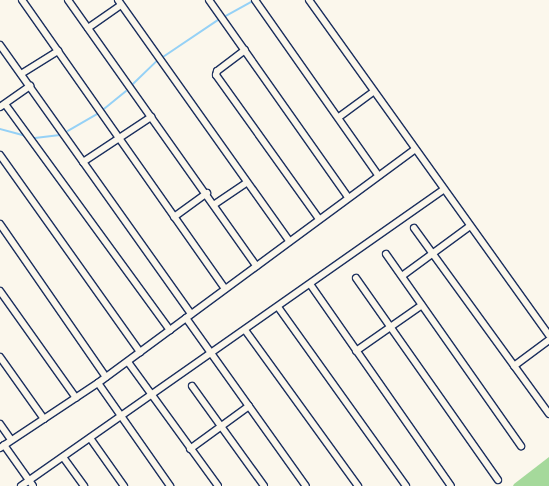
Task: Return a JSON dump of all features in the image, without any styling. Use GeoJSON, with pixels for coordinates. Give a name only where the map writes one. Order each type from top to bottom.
{"type":"FeatureCollection","features":[{"type":"Feature","properties":{"kind":"street"},"geometry":{"type":"LineString","coordinates":[[22,0],[225,289]]}},
{"type":"Feature","properties":{"kind":"street"},"geometry":{"type":"LineString","coordinates":[[68,0],[215,204],[256,266]]}},
{"type":"Feature","properties":{"kind":"street"},"geometry":{"type":"LineString","coordinates":[[209,0],[348,197]]}},
{"type":"Feature","properties":{"kind":"street"},"geometry":{"type":"LineString","coordinates":[[255,0],[339,117],[378,175]]}},
{"type":"Feature","properties":{"kind":"street"},"geometry":{"type":"LineString","coordinates":[[309,0],[414,150],[549,335]]}},
{"type":"Feature","properties":{"kind":"street"},"geometry":{"type":"LineString","coordinates":[[88,28],[119,2],[246,183],[289,241]]}},
{"type":"Feature","properties":{"kind":"street"},"geometry":{"type":"LineString","coordinates":[[0,45],[83,162],[188,316],[211,354],[306,486]]}},
{"type":"Feature","properties":{"kind":"street"},"geometry":{"type":"LineString","coordinates":[[245,50],[217,71],[216,76],[319,219]]}},
{"type":"Feature","properties":{"kind":"street"},"geometry":{"type":"LineString","coordinates":[[21,74],[58,51]]}},
{"type":"Feature","properties":{"kind":"street"},"geometry":{"type":"LineString","coordinates":[[30,86],[2,106],[170,330]]}},
{"type":"Feature","properties":{"kind":"street"},"geometry":{"type":"LineString","coordinates":[[339,117],[373,92]]}},
{"type":"Feature","properties":{"kind":"street"},"geometry":{"type":"LineString","coordinates":[[83,162],[120,139],[151,117]]}},
{"type":"Feature","properties":{"kind":"street"},"geometry":{"type":"LineString","coordinates":[[31,483],[2,446],[128,362],[348,197],[414,150]]}},
{"type":"Feature","properties":{"kind":"street"},"geometry":{"type":"LineString","coordinates":[[0,155],[140,352]]}},
{"type":"Feature","properties":{"kind":"street"},"geometry":{"type":"LineString","coordinates":[[215,204],[246,183]]}},
{"type":"Feature","properties":{"kind":"street"},"geometry":{"type":"LineString","coordinates":[[21,486],[31,483],[63,457],[152,396],[443,190]]}},
{"type":"Feature","properties":{"kind":"street"},"geometry":{"type":"LineString","coordinates":[[174,217],[207,193]]}},
{"type":"Feature","properties":{"kind":"street"},"geometry":{"type":"LineString","coordinates":[[0,224],[106,377]]}},
{"type":"Feature","properties":{"kind":"street"},"geometry":{"type":"LineString","coordinates":[[402,276],[470,226]]}},
{"type":"Feature","properties":{"kind":"street"},"geometry":{"type":"LineString","coordinates":[[414,228],[549,414]]}},
{"type":"Feature","properties":{"kind":"street"},"geometry":{"type":"LineString","coordinates":[[386,254],[521,446]]}},
{"type":"Feature","properties":{"kind":"street"},"geometry":{"type":"LineString","coordinates":[[356,278],[498,480]]}},
{"type":"Feature","properties":{"kind":"street"},"geometry":{"type":"LineString","coordinates":[[310,284],[451,486]]}},
{"type":"Feature","properties":{"kind":"street"},"geometry":{"type":"LineString","coordinates":[[0,291],[76,398]]}},
{"type":"Feature","properties":{"kind":"street"},"geometry":{"type":"LineString","coordinates":[[356,351],[422,305]]}},
{"type":"Feature","properties":{"kind":"street"},"geometry":{"type":"LineString","coordinates":[[278,307],[406,486]]}},
{"type":"Feature","properties":{"kind":"street"},"geometry":{"type":"LineString","coordinates":[[245,330],[358,486]]}},
{"type":"Feature","properties":{"kind":"street"},"geometry":{"type":"LineString","coordinates":[[514,366],[549,340]]}},
{"type":"Feature","properties":{"kind":"street"},"geometry":{"type":"LineString","coordinates":[[0,357],[44,419]]}},
{"type":"Feature","properties":{"kind":"street"},"geometry":{"type":"LineString","coordinates":[[128,362],[218,486]]}},
{"type":"Feature","properties":{"kind":"street"},"geometry":{"type":"LineString","coordinates":[[98,383],[170,486]]}},
{"type":"Feature","properties":{"kind":"street"},"geometry":{"type":"LineString","coordinates":[[192,386],[264,486]]}},
{"type":"Feature","properties":{"kind":"street"},"geometry":{"type":"LineString","coordinates":[[190,449],[249,406]]}},
{"type":"Feature","properties":{"kind":"street"},"geometry":{"type":"LineString","coordinates":[[0,424],[11,440]]}},
{"type":"Feature","properties":{"kind":"street"},"geometry":{"type":"LineString","coordinates":[[90,438],[124,486]]}},
{"type":"Feature","properties":{"kind":"street"},"geometry":{"type":"LineString","coordinates":[[63,457],[84,486]]}},
{"type":"Feature","properties":{"kind":"green space"},"geometry":{"type":"Polygon","coordinates":[[[549,457],[549,486],[513,486],[514,484],[549,457]]]}},
{"type":"Feature","properties":{"kind":"waterway"},"geometry":{"type":"LineString","coordinates":[[226,16],[251,2]]}},
{"type":"Feature","properties":{"kind":"waterway"},"geometry":{"type":"LineString","coordinates":[[163,57],[218,20]]}},
{"type":"Feature","properties":{"kind":"waterway"},"geometry":{"type":"LineString","coordinates":[[133,84],[156,62]]}},
{"type":"Feature","properties":{"kind":"waterway"},"geometry":{"type":"LineString","coordinates":[[104,109],[126,91]]}},
{"type":"Feature","properties":{"kind":"waterway"},"geometry":{"type":"LineString","coordinates":[[68,131],[97,114]]}},
{"type":"Feature","properties":{"kind":"waterway"},"geometry":{"type":"LineString","coordinates":[[0,129],[23,135]]}},
{"type":"Feature","properties":{"kind":"waterway"},"geometry":{"type":"LineString","coordinates":[[35,138],[60,135]]}}]}
